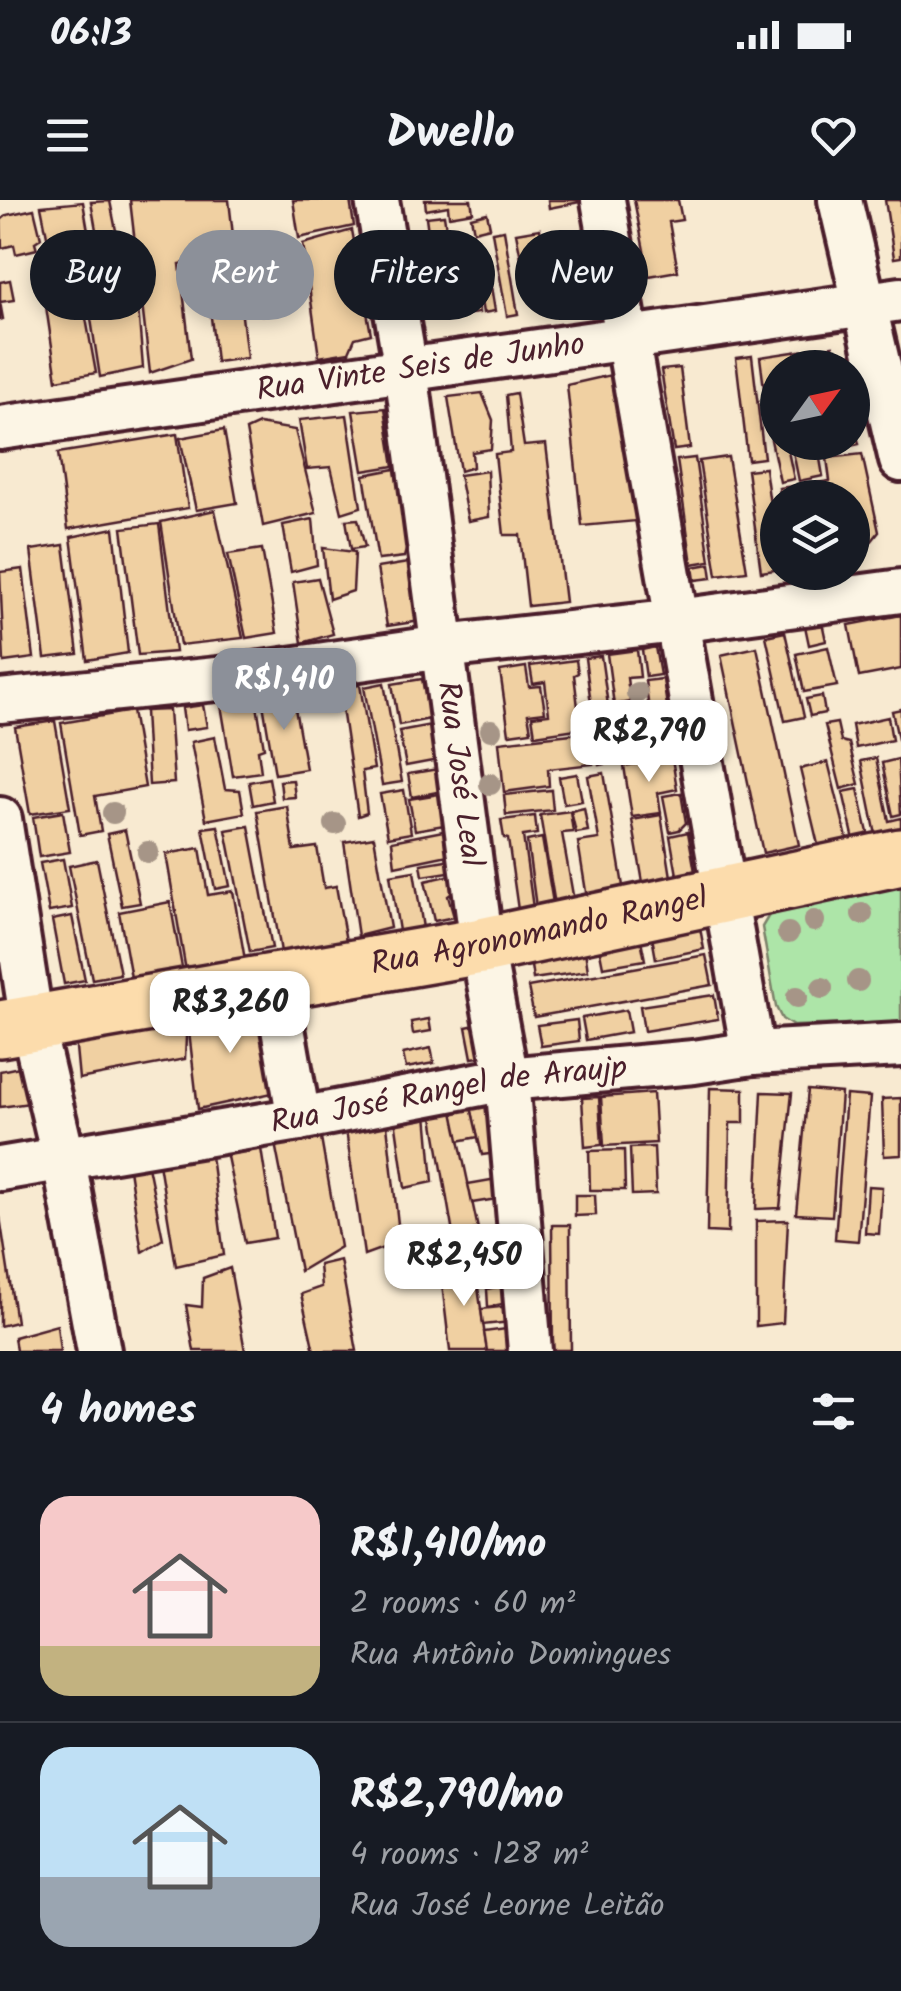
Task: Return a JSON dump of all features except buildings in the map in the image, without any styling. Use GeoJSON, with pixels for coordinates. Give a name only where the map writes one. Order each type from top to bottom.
{"type":"FeatureCollection","features":[{"type":"Feature","properties":{"kind":"main road","name":"Rua Agronomando Rangel"},"geometry":{"type":"LineString","coordinates":[[16,1026],[482,946],[901,857]]}},
{"type":"Feature","properties":{"kind":"street","name":"Rua José Leal"},"geometry":{"type":"LineString","coordinates":[[377,200],[406,370],[482,946],[508,1079],[530,1351]]}},
{"type":"Feature","properties":{"kind":"street"},"geometry":{"type":"LineString","coordinates":[[603,200],[753,1053]]}},
{"type":"Feature","properties":{"kind":"street"},"geometry":{"type":"LineString","coordinates":[[840,200],[884,301],[901,460]]}},
{"type":"Feature","properties":{"kind":"street","name":"Rua Vinte Seis de Junho"},"geometry":{"type":"LineString","coordinates":[[0,428],[884,301]]}},
{"type":"Feature","properties":{"kind":"street"},"geometry":{"type":"LineString","coordinates":[[0,701],[227,678],[901,591]]}},
{"type":"Feature","properties":{"kind":"street"},"geometry":{"type":"LineString","coordinates":[[0,819],[16,1026],[64,1160],[99,1351]]}},
{"type":"Feature","properties":{"kind":"street"},"geometry":{"type":"LineString","coordinates":[[276,984],[299,1119]]}},
{"type":"Feature","properties":{"kind":"street","name":"Rua José Rangel de Araujp"},"geometry":{"type":"LineString","coordinates":[[0,1169],[508,1079],[753,1053],[901,1045]]}},
{"type":"Feature","properties":{"kind":"green space"},"geometry":{"type":"Polygon","coordinates":[[[901,883],[901,1022],[793,1026],[782,1019],[776,1007],[762,927],[775,905],[901,883]]]}}]}
